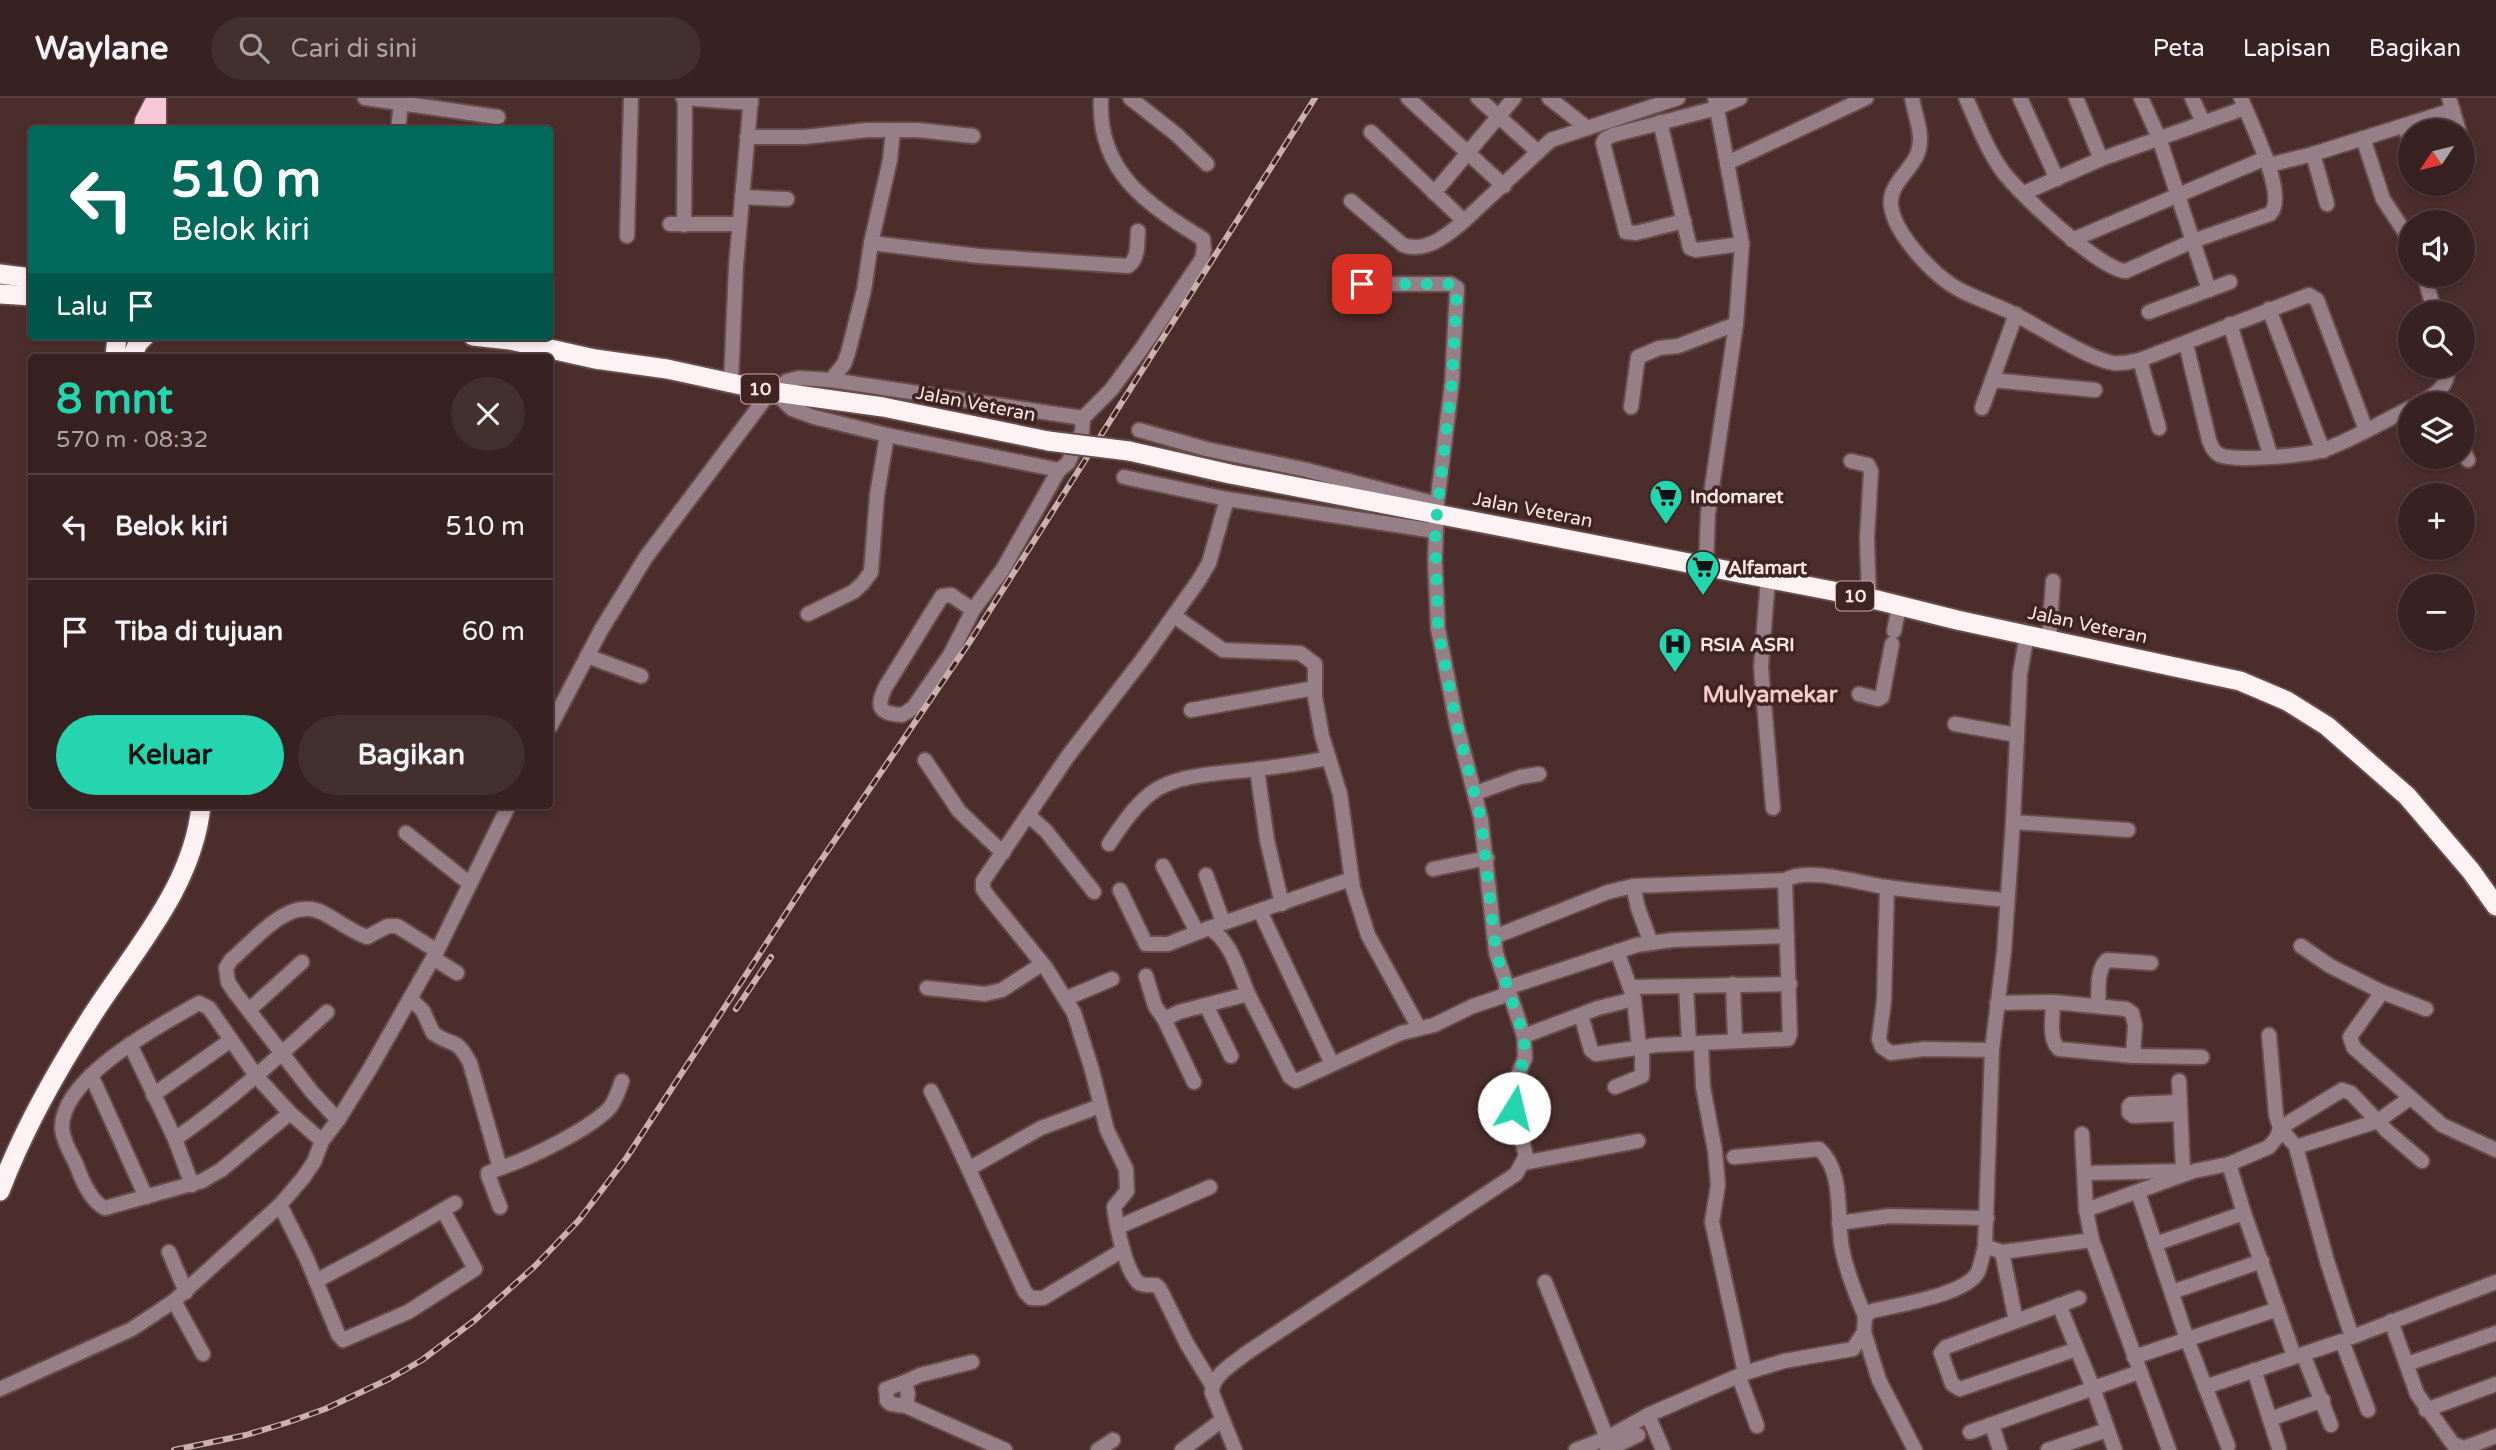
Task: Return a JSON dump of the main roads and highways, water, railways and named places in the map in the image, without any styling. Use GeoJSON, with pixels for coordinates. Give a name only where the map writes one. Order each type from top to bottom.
{"type":"FeatureCollection","features":[{"type":"Feature","properties":{"kind":"highway"},"geometry":{"type":"LineString","coordinates":[[0,274],[28,278]]}},
{"type":"Feature","properties":{"kind":"highway"},"geometry":{"type":"LineString","coordinates":[[0,294],[28,296]]}},
{"type":"Feature","properties":{"kind":"highway"},"geometry":{"type":"LineString","coordinates":[[121,349],[141,340]]}},
{"type":"Feature","properties":{"kind":"highway","name":"Jalan Veteran"},"geometry":{"type":"LineString","coordinates":[[489,340],[534,351],[883,407],[1048,441],[1129,451],[1436,516],[1869,598],[1899,607],[2240,681],[2302,709],[2328,726],[2407,796],[2471,871],[2496,906]]}},
{"type":"Feature","properties":{"kind":"highway"},"geometry":{"type":"LineString","coordinates":[[0,1160],[22,1112],[50,1062],[174,868],[187,809]]}},
{"type":"Feature","properties":{"kind":"highway"},"geometry":{"type":"LineString","coordinates":[[0,1191],[30,1120],[59,1068],[185,871],[201,809]]}},
{"type":"Feature","properties":{"kind":"main road"},"geometry":{"type":"LineString","coordinates":[[143,126],[156,98]]}},
{"type":"Feature","properties":{"kind":"main road"},"geometry":{"type":"LineString","coordinates":[[156,98],[157,126]]}},
{"type":"Feature","properties":{"kind":"railway"},"geometry":{"type":"LineString","coordinates":[[174,1450],[246,1435],[286,1423],[325,1409],[389,1379],[422,1360],[475,1320],[535,1266],[579,1220],[627,1157],[811,875],[971,640],[1315,98]]}},
{"type":"Feature","properties":{"kind":"railway"},"geometry":{"type":"LineString","coordinates":[[736,1009],[771,957]]}},
{"type":"Feature","properties":{"kind":"place","name":"Indomaret"},"geometry":{"type":"Point","coordinates":[1666,526]}},
{"type":"Feature","properties":{"kind":"place","name":"Alfamart"},"geometry":{"type":"Point","coordinates":[1703,597]}},
{"type":"Feature","properties":{"kind":"place","name":"RSIA ASRI"},"geometry":{"type":"Point","coordinates":[1675,674]}},
{"type":"Feature","properties":{"kind":"district","name":"Mulyamekar"},"geometry":{"type":"Point","coordinates":[1770,694]}}]}
